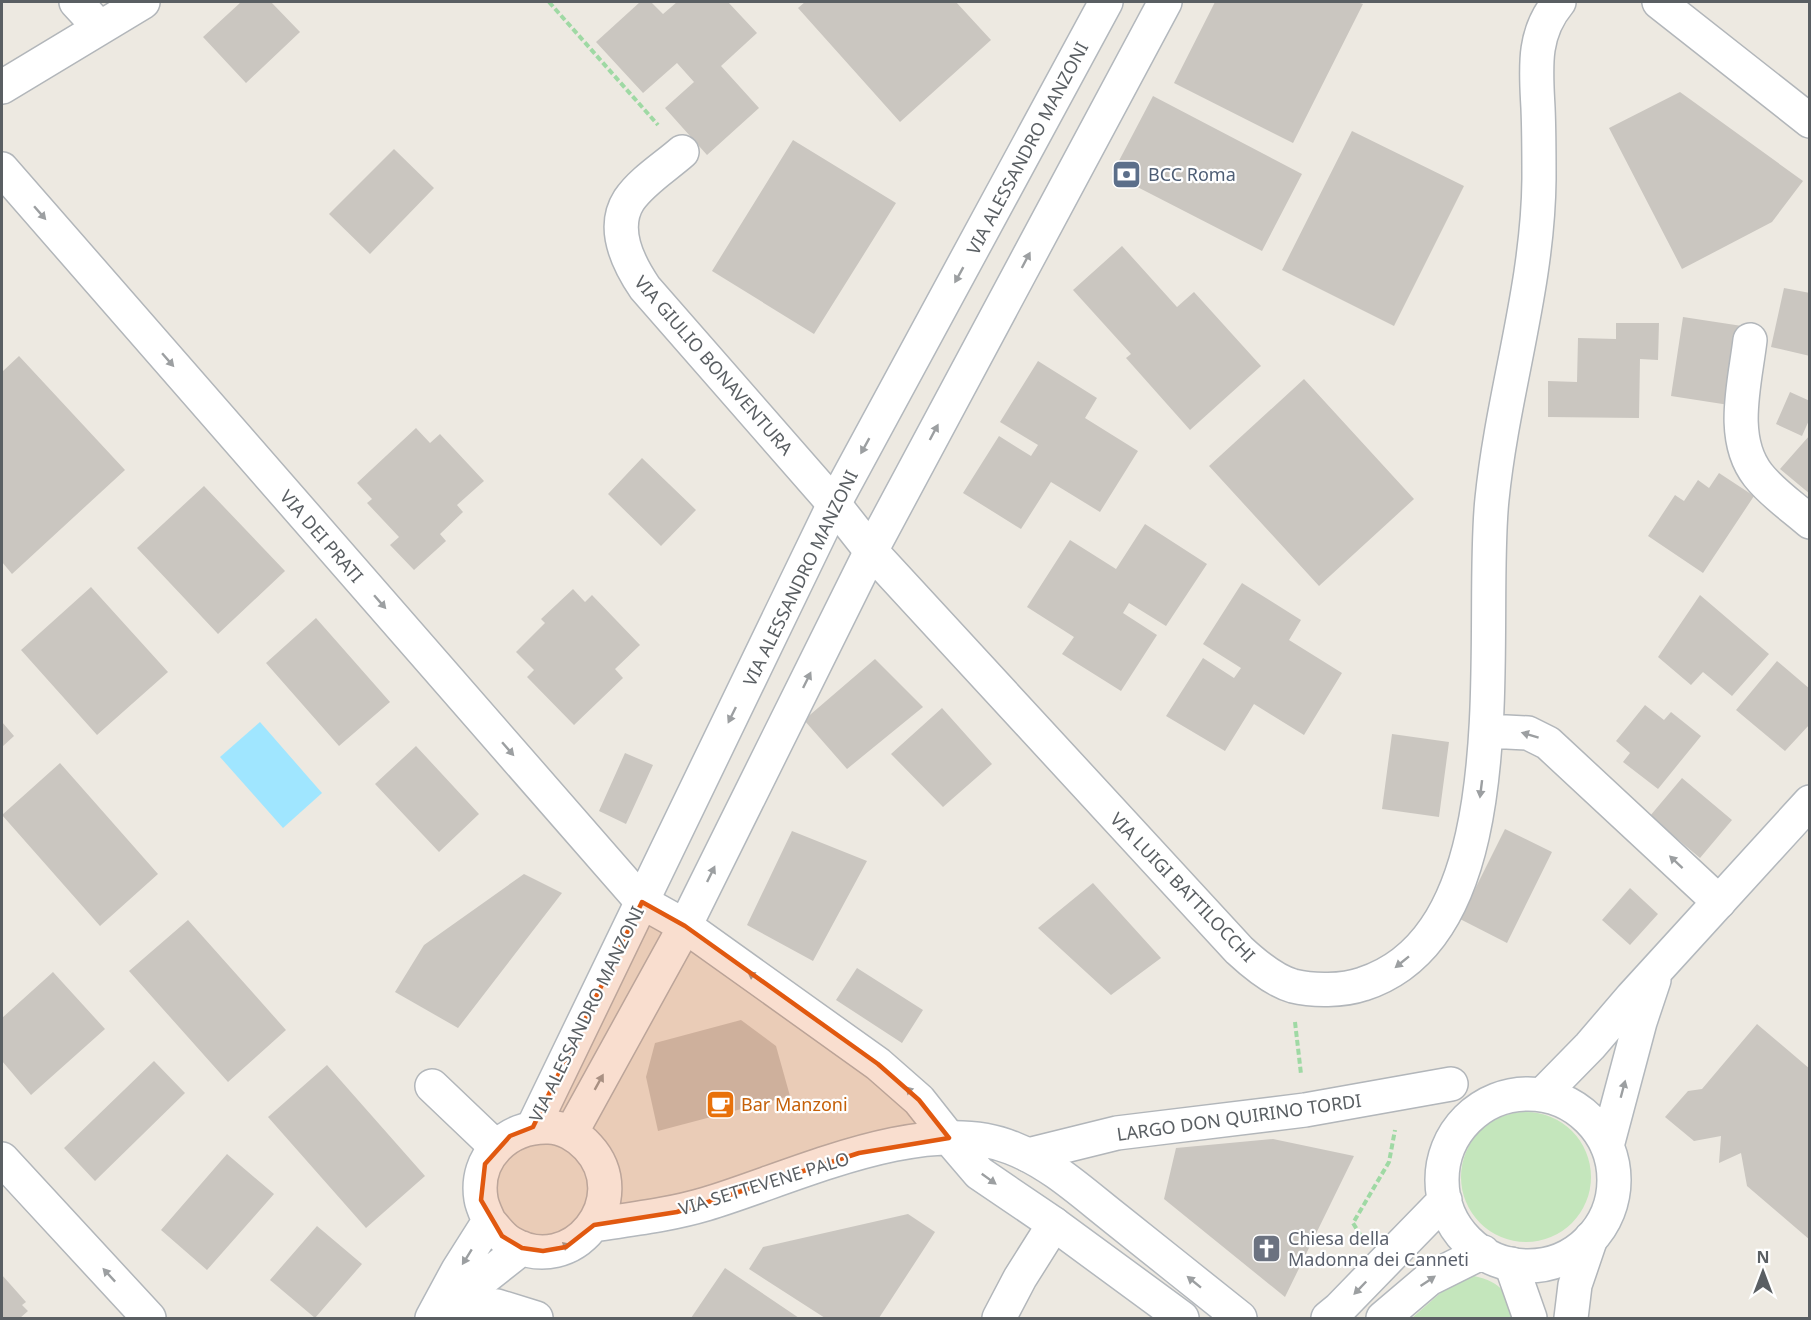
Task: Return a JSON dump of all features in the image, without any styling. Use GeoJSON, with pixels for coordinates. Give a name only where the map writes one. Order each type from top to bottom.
{"type":"FeatureCollection","features":[{"type":"Feature","properties":{"kind":"street"},"geometry":{"type":"LineString","coordinates":[[76,2],[99,28]]}},
{"type":"Feature","properties":{"kind":"street"},"geometry":{"type":"LineString","coordinates":[[2,87],[143,2]]}},
{"type":"Feature","properties":{"kind":"street","name":"VIA ALESSANDRO MANZONI"},"geometry":{"type":"LineString","coordinates":[[496,1147],[510,1136],[533,1127],[834,504],[1106,2]]}},
{"type":"Feature","properties":{"kind":"street"},"geometry":{"type":"LineString","coordinates":[[571,1132],[685,926],[871,551],[1165,2]]}},
{"type":"Feature","properties":{"kind":"street","name":"VIA LUIGI BATTILOCCHI"},"geometry":{"type":"LineString","coordinates":[[834,504],[871,551],[1239,950],[1265,971],[1291,985],[1333,989],[1355,987],[1367,983],[1404,962],[1441,918],[1456,888],[1470,848],[1481,792],[1487,731],[1488,577],[1492,500],[1498,450],[1533,269],[1539,178],[1535,73],[1537,48],[1543,27],[1559,2]]}},
{"type":"Feature","properties":{"kind":"street"},"geometry":{"type":"LineString","coordinates":[[1659,2],[1809,121]]}},
{"type":"Feature","properties":{"kind":"street","name":"VIA GIULIO BONAVENTURA"},"geometry":{"type":"LineString","coordinates":[[682,152],[637,190],[628,201],[621,231],[623,247],[634,273],[834,504]]}},
{"type":"Feature","properties":{"kind":"street","name":"VIA DEI PRATI"},"geometry":{"type":"LineString","coordinates":[[2,169],[642,902],[685,926],[893,1076],[919,1100],[949,1138]]}},
{"type":"Feature","properties":{"kind":"street"},"geometry":{"type":"LineString","coordinates":[[1750,340],[1742,415],[1745,452],[1758,475],[1809,522]]}},
{"type":"Feature","properties":{"kind":"street"},"geometry":{"type":"LineString","coordinates":[[1487,731],[1528,733],[1548,742],[1719,902]]}},
{"type":"Feature","properties":{"kind":"street"},"geometry":{"type":"LineString","coordinates":[[1542,1095],[1590,1046],[1809,802]]}},
{"type":"Feature","properties":{"kind":"street"},"geometry":{"type":"LineString","coordinates":[[1607,1146],[1640,1022],[1657,971]]}},
{"type":"Feature","properties":{"kind":"street"},"geometry":{"type":"LineString","coordinates":[[432,1086],[496,1147],[485,1164],[480,1181],[481,1200],[489,1221],[502,1236],[522,1248],[543,1251],[566,1247],[585,1235],[600,1210],[604,1178],[595,1155],[583,1141],[571,1132],[552,1127],[533,1127]]}},
{"type":"Feature","properties":{"kind":"street","name":"LARGO DON QUIRINO TORDI"},"geometry":{"type":"LineString","coordinates":[[1028,1155],[1117,1133],[1305,1110],[1436,1087]]}},
{"type":"Feature","properties":{"kind":"street"},"geometry":{"type":"LineString","coordinates":[[1571,1318],[1575,1285],[1591,1238],[1606,1216],[1614,1190],[1614,1173],[1607,1146],[1590,1120],[1577,1109],[1555,1098],[1542,1095],[1514,1095],[1497,1100],[1482,1107],[1470,1117],[1447,1150],[1442,1175],[1444,1200],[1457,1228],[1468,1240],[1497,1258],[1539,1264],[1552,1262],[1574,1252],[1591,1238]]}},
{"type":"Feature","properties":{"kind":"street"},"geometry":{"type":"LineString","coordinates":[[949,1138],[980,1173],[1182,1318]]}},
{"type":"Feature","properties":{"kind":"street","name":"VIA SETTEVENE PALO"},"geometry":{"type":"LineString","coordinates":[[600,1210],[677,1212],[799,1172],[905,1143],[949,1138],[983,1139],[1028,1155],[1074,1186],[1240,1318]]}},
{"type":"Feature","properties":{"kind":"street"},"geometry":{"type":"LineString","coordinates":[[2,1159],[149,1318]]}},
{"type":"Feature","properties":{"kind":"street"},"geometry":{"type":"LineString","coordinates":[[1328,1318],[1444,1200]]}},
{"type":"Feature","properties":{"kind":"street"},"geometry":{"type":"LineString","coordinates":[[439,1313],[458,1270],[489,1221]]}},
{"type":"Feature","properties":{"kind":"street"},"geometry":{"type":"LineString","coordinates":[[999,1318],[1020,1278],[1054,1224]]}},
{"type":"Feature","properties":{"kind":"street"},"geometry":{"type":"LineString","coordinates":[[439,1313],[522,1248]]}},
{"type":"Feature","properties":{"kind":"street"},"geometry":{"type":"LineString","coordinates":[[1383,1318],[1429,1279],[1497,1258]]}},
{"type":"Feature","properties":{"kind":"street"},"geometry":{"type":"LineString","coordinates":[[1497,1258],[1530,1318]]}},
{"type":"Feature","properties":{"kind":"street"},"geometry":{"type":"LineString","coordinates":[[439,1313],[497,1306],[536,1318]]}},
{"type":"Feature","properties":{"kind":"path"},"geometry":{"type":"LineString","coordinates":[[549,2],[682,152]]}},
{"type":"Feature","properties":{"kind":"path"},"geometry":{"type":"LineString","coordinates":[[1291,985],[1305,1110]]}},
{"type":"Feature","properties":{"kind":"path"},"geometry":{"type":"LineString","coordinates":[[1379,1268],[1353,1223],[1389,1162],[1397,1120],[1436,1087]]}},
{"type":"Feature","properties":{"kind":"highlighted area"},"geometry":{"type":"Polygon","coordinates":[[[642,902],[685,926],[878,1064],[919,1100],[949,1138],[859,1153],[677,1212],[594,1225],[566,1247],[543,1251],[522,1248],[502,1236],[481,1200],[485,1164],[510,1136],[533,1127],[642,902]]]}},
{"type":"Feature","properties":{"kind":"green space"},"geometry":{"type":"Polygon","coordinates":[[[1526,1112],[1551,1117],[1572,1131],[1586,1152],[1591,1177],[1586,1202],[1572,1223],[1551,1237],[1526,1242],[1501,1237],[1480,1223],[1466,1202],[1461,1177],[1466,1152],[1480,1131],[1501,1117],[1526,1112]]]}},
{"type":"Feature","properties":{"kind":"green space"},"geometry":{"type":"Polygon","coordinates":[[[1474,1276],[1491,1282],[1502,1290],[1518,1318],[1412,1318],[1445,1289],[1474,1276]]]}},
{"type":"Feature","properties":{"kind":"water"},"geometry":{"type":"Polygon","coordinates":[[[260,722],[322,793],[283,828],[220,757],[260,722]]]}},
{"type":"Feature","properties":{"kind":"building"},"geometry":{"type":"Polygon","coordinates":[[[241,2],[271,2],[300,32],[246,83],[203,37],[241,2]]]}},
{"type":"Feature","properties":{"kind":"building"},"geometry":{"type":"Polygon","coordinates":[[[640,2],[651,2],[663,14],[677,2],[728,2],[757,33],[721,66],[759,108],[707,155],[665,108],[694,82],[677,63],[643,93],[596,42],[640,2]]]}},
{"type":"Feature","properties":{"kind":"building"},"geometry":{"type":"Polygon","coordinates":[[[805,2],[956,2],[991,40],[900,122],[798,8],[805,2]]]}},
{"type":"Feature","properties":{"kind":"building"},"geometry":{"type":"Polygon","coordinates":[[[1215,2],[1357,2],[1363,4],[1293,143],[1174,83],[1215,2]]]}},
{"type":"Feature","properties":{"kind":"building"},"geometry":{"type":"Polygon","coordinates":[[[1680,92],[1803,181],[1772,222],[1682,269],[1609,128],[1680,92]]]}},
{"type":"Feature","properties":{"kind":"building"},"geometry":{"type":"Polygon","coordinates":[[[1153,96],[1302,174],[1262,251],[1112,174],[1153,96]]]}},
{"type":"Feature","properties":{"kind":"building"},"geometry":{"type":"Polygon","coordinates":[[[1352,131],[1464,186],[1394,326],[1282,270],[1352,131]]]}},
{"type":"Feature","properties":{"kind":"building"},"geometry":{"type":"Polygon","coordinates":[[[793,140],[896,203],[814,334],[712,271],[793,140]]]}},
{"type":"Feature","properties":{"kind":"building"},"geometry":{"type":"Polygon","coordinates":[[[394,149],[434,188],[370,254],[329,214],[394,149]]]}},
{"type":"Feature","properties":{"kind":"building"},"geometry":{"type":"Polygon","coordinates":[[[1122,246],[1177,307],[1194,292],[1261,366],[1190,430],[1126,358],[1131,354],[1073,290],[1122,246]]]}},
{"type":"Feature","properties":{"kind":"building"},"geometry":{"type":"Polygon","coordinates":[[[1784,288],[1810,293],[1810,356],[1771,347],[1784,288]]]}},
{"type":"Feature","properties":{"kind":"building"},"geometry":{"type":"Polygon","coordinates":[[[1683,317],[1742,326],[1729,405],[1671,396],[1683,317]]]}},
{"type":"Feature","properties":{"kind":"building"},"geometry":{"type":"Polygon","coordinates":[[[1616,323],[1659,323],[1658,360],[1640,359],[1639,418],[1548,417],[1548,381],[1577,382],[1578,338],[1616,339],[1616,323]]]}},
{"type":"Feature","properties":{"kind":"building"},"geometry":{"type":"Polygon","coordinates":[[[19,356],[125,470],[12,574],[2,562],[2,372],[19,356]]]}},
{"type":"Feature","properties":{"kind":"building"},"geometry":{"type":"Polygon","coordinates":[[[1038,361],[1097,398],[1085,418],[1138,451],[1100,512],[1051,482],[1021,529],[963,493],[999,436],[1031,456],[1038,445],[1000,422],[1038,361]]]}},
{"type":"Feature","properties":{"kind":"building"},"geometry":{"type":"Polygon","coordinates":[[[1304,379],[1414,499],[1319,586],[1209,466],[1304,379]]]}},
{"type":"Feature","properties":{"kind":"building"},"geometry":{"type":"Polygon","coordinates":[[[1790,392],[1810,401],[1810,418],[1802,436],[1776,424],[1790,392]]]}},
{"type":"Feature","properties":{"kind":"building"},"geometry":{"type":"Polygon","coordinates":[[[416,428],[430,443],[440,434],[484,481],[457,505],[463,512],[440,534],[446,541],[414,570],[390,545],[399,537],[367,503],[372,499],[357,483],[416,428]]]}},
{"type":"Feature","properties":{"kind":"building"},"geometry":{"type":"Polygon","coordinates":[[[1810,435],[1810,494],[1780,469],[1810,435]]]}},
{"type":"Feature","properties":{"kind":"building"},"geometry":{"type":"Polygon","coordinates":[[[642,458],[696,510],[661,546],[608,494],[642,458]]]}},
{"type":"Feature","properties":{"kind":"building"},"geometry":{"type":"Polygon","coordinates":[[[1719,473],[1754,496],[1703,573],[1648,536],[1675,495],[1684,501],[1698,480],[1709,488],[1719,473]]]}},
{"type":"Feature","properties":{"kind":"building"},"geometry":{"type":"Polygon","coordinates":[[[204,486],[285,571],[218,634],[137,548],[204,486]]]}},
{"type":"Feature","properties":{"kind":"building"},"geometry":{"type":"Polygon","coordinates":[[[1145,524],[1207,564],[1166,626],[1129,603],[1123,613],[1157,635],[1121,691],[1062,654],[1074,637],[1027,607],[1070,540],[1116,569],[1145,524]]]}},
{"type":"Feature","properties":{"kind":"building"},"geometry":{"type":"Polygon","coordinates":[[[1242,583],[1301,620],[1289,640],[1342,673],[1304,735],[1254,704],[1225,751],[1166,716],[1203,658],[1234,678],[1241,668],[1203,644],[1242,583]]]}},
{"type":"Feature","properties":{"kind":"building"},"geometry":{"type":"Polygon","coordinates":[[[91,587],[168,672],[97,735],[21,650],[91,587]]]}},
{"type":"Feature","properties":{"kind":"building"},"geometry":{"type":"Polygon","coordinates":[[[573,589],[585,602],[592,595],[640,645],[615,669],[623,678],[574,725],[527,677],[534,670],[516,652],[545,623],[541,619],[573,589]]]}},
{"type":"Feature","properties":{"kind":"building"},"geometry":{"type":"Polygon","coordinates":[[[1700,595],[1769,654],[1732,696],[1703,672],[1691,685],[1658,657],[1700,595]]]}},
{"type":"Feature","properties":{"kind":"building"},"geometry":{"type":"Polygon","coordinates":[[[316,618],[390,702],[339,746],[266,663],[316,618]]]}},
{"type":"Feature","properties":{"kind":"building"},"geometry":{"type":"Polygon","coordinates":[[[875,659],[923,707],[847,769],[804,720],[875,659]]]}},
{"type":"Feature","properties":{"kind":"building"},"geometry":{"type":"Polygon","coordinates":[[[1777,661],[1810,689],[1810,724],[1785,751],[1736,710],[1777,661]]]}},
{"type":"Feature","properties":{"kind":"building"},"geometry":{"type":"Polygon","coordinates":[[[1645,705],[1664,720],[1671,712],[1701,736],[1658,789],[1623,762],[1630,753],[1616,741],[1645,705]]]}},
{"type":"Feature","properties":{"kind":"building"},"geometry":{"type":"Polygon","coordinates":[[[942,708],[992,764],[943,807],[891,754],[942,708]]]}},
{"type":"Feature","properties":{"kind":"building"},"geometry":{"type":"Polygon","coordinates":[[[2,722],[14,736],[2,747],[2,722]]]}},
{"type":"Feature","properties":{"kind":"building"},"geometry":{"type":"Polygon","coordinates":[[[1392,734],[1449,742],[1439,817],[1382,809],[1392,734]]]}},
{"type":"Feature","properties":{"kind":"building"},"geometry":{"type":"Polygon","coordinates":[[[416,746],[479,814],[439,852],[375,784],[416,746]]]}},
{"type":"Feature","properties":{"kind":"building"},"geometry":{"type":"Polygon","coordinates":[[[625,753],[653,765],[626,824],[599,811],[625,753]]]}},
{"type":"Feature","properties":{"kind":"building"},"geometry":{"type":"Polygon","coordinates":[[[60,763],[158,874],[100,926],[2,815],[60,763]]]}},
{"type":"Feature","properties":{"kind":"building"},"geometry":{"type":"Polygon","coordinates":[[[1682,778],[1732,820],[1700,858],[1650,816],[1682,778]]]}},
{"type":"Feature","properties":{"kind":"building"},"geometry":{"type":"Polygon","coordinates":[[[1505,829],[1552,852],[1507,943],[1460,919],[1505,829]]]}},
{"type":"Feature","properties":{"kind":"building"},"geometry":{"type":"Polygon","coordinates":[[[792,831],[867,861],[813,961],[747,925],[792,831]]]}},
{"type":"Feature","properties":{"kind":"building"},"geometry":{"type":"Polygon","coordinates":[[[524,874],[562,893],[458,1028],[395,992],[424,945],[524,874]]]}},
{"type":"Feature","properties":{"kind":"building"},"geometry":{"type":"Polygon","coordinates":[[[1093,883],[1161,958],[1111,995],[1038,928],[1093,883]]]}},
{"type":"Feature","properties":{"kind":"building"},"geometry":{"type":"Polygon","coordinates":[[[1630,888],[1658,914],[1630,945],[1602,920],[1630,888]]]}},
{"type":"Feature","properties":{"kind":"building"},"geometry":{"type":"Polygon","coordinates":[[[188,920],[286,1030],[228,1082],[129,971],[188,920]]]}},
{"type":"Feature","properties":{"kind":"building"},"geometry":{"type":"Polygon","coordinates":[[[857,968],[923,1010],[902,1043],[836,1000],[857,968]]]}},
{"type":"Feature","properties":{"kind":"building"},"geometry":{"type":"Polygon","coordinates":[[[53,972],[105,1029],[31,1095],[2,1061],[2,1018],[53,972]]]}},
{"type":"Feature","properties":{"kind":"building"},"geometry":{"type":"Polygon","coordinates":[[[741,1020],[776,1046],[790,1096],[658,1131],[646,1077],[655,1043],[741,1020]]]}},
{"type":"Feature","properties":{"kind":"building"},"geometry":{"type":"Polygon","coordinates":[[[1757,1024],[1810,1069],[1810,1240],[1747,1186],[1741,1153],[1719,1163],[1721,1136],[1694,1141],[1665,1117],[1688,1091],[1702,1089],[1757,1024]]]}},
{"type":"Feature","properties":{"kind":"building"},"geometry":{"type":"Polygon","coordinates":[[[154,1061],[185,1093],[95,1181],[64,1148],[154,1061]]]}},
{"type":"Feature","properties":{"kind":"building"},"geometry":{"type":"Polygon","coordinates":[[[327,1065],[425,1176],[366,1228],[268,1117],[327,1065]]]}},
{"type":"Feature","properties":{"kind":"building","name":"Chiesa della Madonna dei Canneti"},"geometry":{"type":"Polygon","coordinates":[[[1273,1139],[1354,1156],[1285,1297],[1164,1199],[1176,1148],[1273,1139]]]}},
{"type":"Feature","properties":{"kind":"building"},"geometry":{"type":"Polygon","coordinates":[[[227,1154],[274,1194],[207,1270],[161,1230],[227,1154]]]}},
{"type":"Feature","properties":{"kind":"building"},"geometry":{"type":"Polygon","coordinates":[[[908,1214],[935,1232],[879,1318],[825,1318],[749,1269],[763,1247],[908,1214]]]}},
{"type":"Feature","properties":{"kind":"building"},"geometry":{"type":"Polygon","coordinates":[[[317,1226],[362,1264],[315,1318],[270,1280],[317,1226]]]}},
{"type":"Feature","properties":{"kind":"building"},"geometry":{"type":"Polygon","coordinates":[[[725,1268],[799,1318],[691,1318],[725,1268]]]}},
{"type":"Feature","properties":{"kind":"building"},"geometry":{"type":"Polygon","coordinates":[[[2,1275],[26,1302],[22,1305],[28,1311],[20,1318],[2,1318],[2,1275]]]}},
{"type":"Feature","properties":{"kind":"place","name":"BCC Roma"},"geometry":{"type":"Point","coordinates":[1127,174]}},
{"type":"Feature","properties":{"kind":"place","name":"Bar Manzoni"},"geometry":{"type":"Point","coordinates":[720,1104]}},
{"type":"Feature","properties":{"kind":"place","name":"Chiesa della Madonna dei Canneti"},"geometry":{"type":"Point","coordinates":[1267,1248]}}]}
